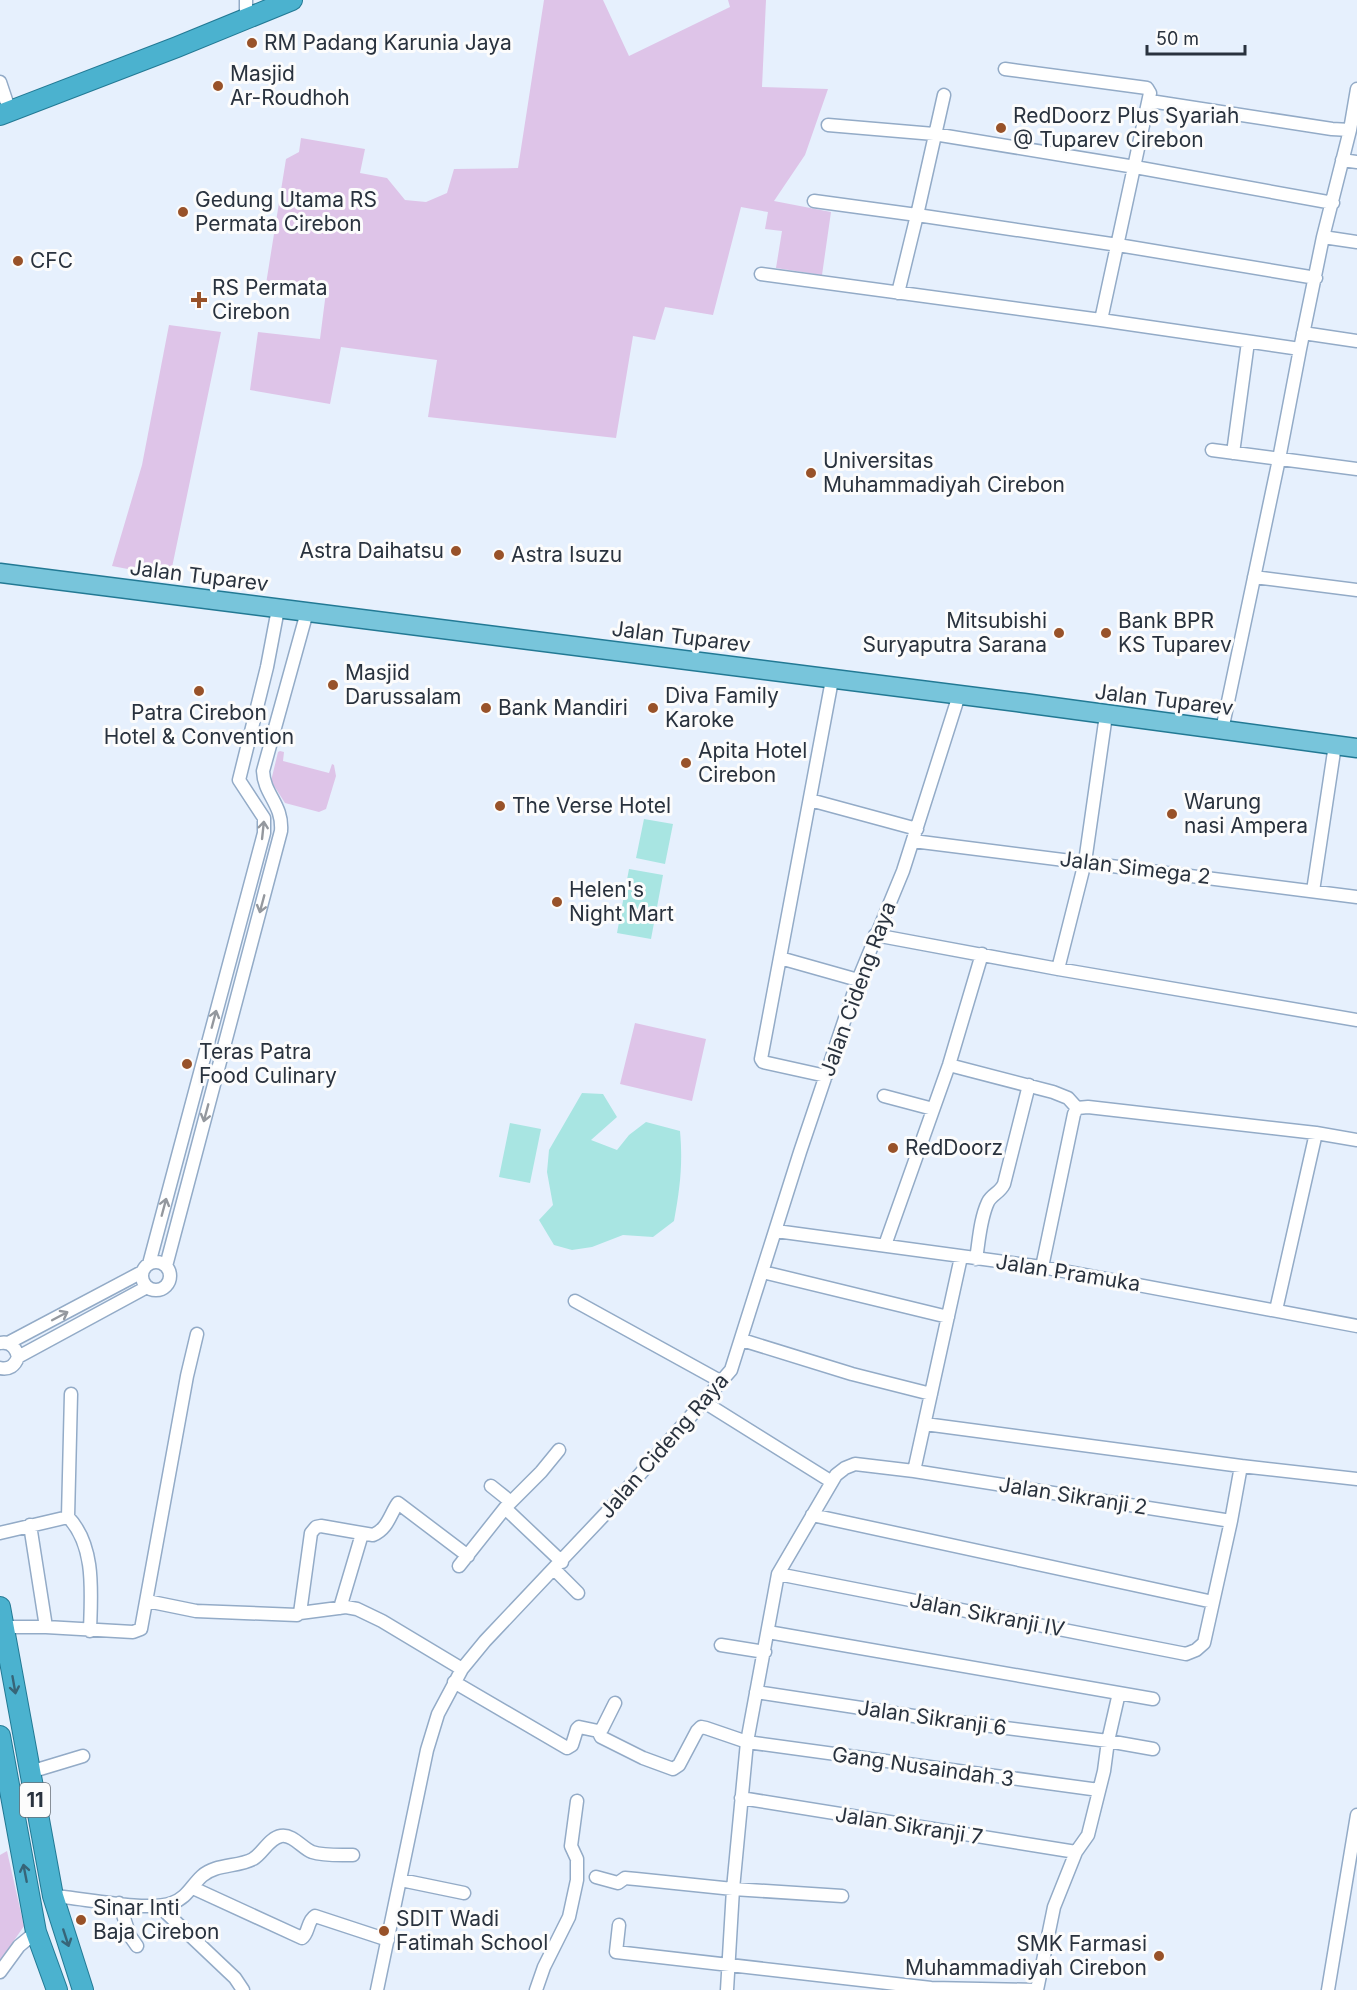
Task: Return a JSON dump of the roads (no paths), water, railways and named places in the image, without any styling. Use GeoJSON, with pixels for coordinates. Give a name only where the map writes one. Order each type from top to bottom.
{"type":"FeatureCollection","features":[{"type":"Feature","properties":{"kind":"highway"},"geometry":{"type":"LineString","coordinates":[[5,113],[177,47],[246,9],[292,0]]}},
{"type":"Feature","properties":{"kind":"highway","name":"11"},"geometry":{"type":"LineString","coordinates":[[0,1607],[53,1896],[82,1990]]}},
{"type":"Feature","properties":{"kind":"highway","name":"11"},"geometry":{"type":"LineString","coordinates":[[0,1736],[4,1784],[36,1932],[57,1990]]}},
{"type":"Feature","properties":{"kind":"main road","name":"Jalan Tuparev"},"geometry":{"type":"LineString","coordinates":[[0,573],[1357,748]]}},
{"type":"Feature","properties":{"kind":"street"},"geometry":{"type":"LineString","coordinates":[[1005,69],[1147,88],[1150,93],[1101,320]]}},
{"type":"Feature","properties":{"kind":"street"},"geometry":{"type":"LineString","coordinates":[[0,82],[5,113]]}},
{"type":"Feature","properties":{"kind":"street"},"geometry":{"type":"LineString","coordinates":[[1222,730],[1323,237],[1350,130],[1357,89]]}},
{"type":"Feature","properties":{"kind":"street"},"geometry":{"type":"LineString","coordinates":[[898,293],[944,95]]}},
{"type":"Feature","properties":{"kind":"street"},"geometry":{"type":"LineString","coordinates":[[1150,101],[1350,130]]}},
{"type":"Feature","properties":{"kind":"street"},"geometry":{"type":"LineString","coordinates":[[828,125],[934,134],[1135,167],[1333,204]]}},
{"type":"Feature","properties":{"kind":"street"},"geometry":{"type":"LineString","coordinates":[[1342,160],[1357,162]]}},
{"type":"Feature","properties":{"kind":"street"},"geometry":{"type":"LineString","coordinates":[[814,201],[1118,245],[1316,278]]}},
{"type":"Feature","properties":{"kind":"street"},"geometry":{"type":"LineString","coordinates":[[1323,237],[1357,242]]}},
{"type":"Feature","properties":{"kind":"street"},"geometry":{"type":"LineString","coordinates":[[761,274],[1300,349]]}},
{"type":"Feature","properties":{"kind":"street"},"geometry":{"type":"LineString","coordinates":[[1303,333],[1357,340]]}},
{"type":"Feature","properties":{"kind":"street"},"geometry":{"type":"LineString","coordinates":[[1233,453],[1248,342]]}},
{"type":"Feature","properties":{"kind":"street"},"geometry":{"type":"LineString","coordinates":[[1212,450],[1357,469]]}},
{"type":"Feature","properties":{"kind":"street"},"geometry":{"type":"LineString","coordinates":[[1254,578],[1357,590]]}},
{"type":"Feature","properties":{"kind":"street"},"geometry":{"type":"LineString","coordinates":[[4,1343],[146,1268],[161,1263],[166,1266],[170,1275],[166,1285],[157,1290],[147,1287],[142,1278],[146,1268],[231,957],[265,825],[261,813],[239,780],[272,645],[278,609]]}},
{"type":"Feature","properties":{"kind":"street"},"geometry":{"type":"LineString","coordinates":[[166,1266],[281,831],[282,819],[279,809],[263,778],[263,771],[307,612]]}},
{"type":"Feature","properties":{"kind":"street"},"geometry":{"type":"LineString","coordinates":[[825,1076],[761,1060],[832,680]]}},
{"type":"Feature","properties":{"kind":"street","name":"Jalan Cideng Raya"},"geometry":{"type":"LineString","coordinates":[[377,1990],[427,1750],[438,1714],[454,1682],[485,1641],[558,1565],[731,1370],[825,1076],[875,935],[903,871],[959,695]]}},
{"type":"Feature","properties":{"kind":"street"},"geometry":{"type":"LineString","coordinates":[[1058,969],[1085,862],[1106,715]]}},
{"type":"Feature","properties":{"kind":"street"},"geometry":{"type":"LineString","coordinates":[[1313,891],[1335,745]]}},
{"type":"Feature","properties":{"kind":"street","name":"Jalan Simega 2"},"geometry":{"type":"LineString","coordinates":[[810,800],[915,835],[1085,862],[1357,897]]}},
{"type":"Feature","properties":{"kind":"street"},"geometry":{"type":"LineString","coordinates":[[875,935],[1357,1020]]}},
{"type":"Feature","properties":{"kind":"street"},"geometry":{"type":"LineString","coordinates":[[236,937],[252,942]]}},
{"type":"Feature","properties":{"kind":"street"},"geometry":{"type":"LineString","coordinates":[[885,1245],[949,1065],[982,954]]}},
{"type":"Feature","properties":{"kind":"street"},"geometry":{"type":"LineString","coordinates":[[231,957],[246,962]]}},
{"type":"Feature","properties":{"kind":"street"},"geometry":{"type":"LineString","coordinates":[[780,958],[858,980]]}},
{"type":"Feature","properties":{"kind":"street"},"geometry":{"type":"LineString","coordinates":[[949,1065],[1029,1085],[1068,1098],[1077,1108]]}},
{"type":"Feature","properties":{"kind":"street"},"geometry":{"type":"LineString","coordinates":[[976,1259],[988,1202],[1004,1184],[1029,1085]]}},
{"type":"Feature","properties":{"kind":"street"},"geometry":{"type":"LineString","coordinates":[[884,1096],[933,1109]]}},
{"type":"Feature","properties":{"kind":"street"},"geometry":{"type":"LineString","coordinates":[[1077,1108],[1088,1107],[1316,1133],[1357,1140]]}},
{"type":"Feature","properties":{"kind":"street"},"geometry":{"type":"LineString","coordinates":[[1042,1267],[1077,1108]]}},
{"type":"Feature","properties":{"kind":"street"},"geometry":{"type":"LineString","coordinates":[[1276,1310],[1316,1133]]}},
{"type":"Feature","properties":{"kind":"street","name":"Jalan Pramuka"},"geometry":{"type":"LineString","coordinates":[[776,1231],[1042,1267],[1357,1326]]}},
{"type":"Feature","properties":{"kind":"street"},"geometry":{"type":"LineString","coordinates":[[914,1471],[961,1257]]}},
{"type":"Feature","properties":{"kind":"street"},"geometry":{"type":"LineString","coordinates":[[763,1272],[948,1317]]}},
{"type":"Feature","properties":{"kind":"street"},"geometry":{"type":"LineString","coordinates":[[0,1368],[10,1368],[18,1356],[147,1287]]}},
{"type":"Feature","properties":{"kind":"street"},"geometry":{"type":"LineString","coordinates":[[575,1302],[722,1382]]}},
{"type":"Feature","properties":{"kind":"street"},"geometry":{"type":"LineString","coordinates":[[4,1627],[138,1631],[142,1627],[187,1376],[197,1334]]}},
{"type":"Feature","properties":{"kind":"street"},"geometry":{"type":"LineString","coordinates":[[742,1340],[852,1374],[931,1395]]}},
{"type":"Feature","properties":{"kind":"street"},"geometry":{"type":"LineString","coordinates":[[4,1343],[14,1346],[18,1356]]}},
{"type":"Feature","properties":{"kind":"street"},"geometry":{"type":"LineString","coordinates":[[71,1394],[68,1518],[84,1540],[92,1584],[90,1631]]}},
{"type":"Feature","properties":{"kind":"street"},"geometry":{"type":"LineString","coordinates":[[704,1402],[832,1482],[778,1574],[747,1742],[733,1889],[727,1990]]}},
{"type":"Feature","properties":{"kind":"street"},"geometry":{"type":"LineString","coordinates":[[925,1425],[1357,1479]]}},
{"type":"Feature","properties":{"kind":"street"},"geometry":{"type":"LineString","coordinates":[[459,1566],[508,1505],[559,1450]]}},
{"type":"Feature","properties":{"kind":"street","name":"Jalan Sikranji 2"},"geometry":{"type":"LineString","coordinates":[[832,1482],[836,1475],[855,1464],[914,1471],[1231,1521]]}},
{"type":"Feature","properties":{"kind":"street"},"geometry":{"type":"LineString","coordinates":[[812,1515],[1213,1602],[1241,1466]]}},
{"type":"Feature","properties":{"kind":"street"},"geometry":{"type":"LineString","coordinates":[[491,1486],[558,1565],[578,1593]]}},
{"type":"Feature","properties":{"kind":"street"},"geometry":{"type":"LineString","coordinates":[[300,1613],[310,1533],[318,1526],[373,1535],[387,1525],[399,1503],[468,1556]]}},
{"type":"Feature","properties":{"kind":"street"},"geometry":{"type":"LineString","coordinates":[[0,1533],[68,1518]]}},
{"type":"Feature","properties":{"kind":"street"},"geometry":{"type":"LineString","coordinates":[[30,1526],[46,1627]]}},
{"type":"Feature","properties":{"kind":"street"},"geometry":{"type":"LineString","coordinates":[[340,1608],[362,1534]]}},
{"type":"Feature","properties":{"kind":"street","name":"Jalan Sikranji IV"},"geometry":{"type":"LineString","coordinates":[[778,1574],[1186,1654],[1196,1650],[1204,1643],[1213,1602]]}},
{"type":"Feature","properties":{"kind":"street"},"geometry":{"type":"LineString","coordinates":[[147,1601],[196,1611],[241,1611],[289,1616],[351,1607],[368,1613],[462,1669]]}},
{"type":"Feature","properties":{"kind":"street"},"geometry":{"type":"LineString","coordinates":[[768,1632],[1153,1699]]}},
{"type":"Feature","properties":{"kind":"street"},"geometry":{"type":"LineString","coordinates":[[721,1645],[765,1652]]}},
{"type":"Feature","properties":{"kind":"street"},"geometry":{"type":"LineString","coordinates":[[454,1682],[563,1747],[572,1745],[579,1727],[598,1731],[615,1703]]}},
{"type":"Feature","properties":{"kind":"street","name":"Jalan Sikranji 6"},"geometry":{"type":"LineString","coordinates":[[756,1692],[1154,1749]]}},
{"type":"Feature","properties":{"kind":"street"},"geometry":{"type":"LineString","coordinates":[[619,1925],[616,1952],[923,1988],[1037,1990],[1054,1907],[1076,1852],[1088,1835],[1104,1771],[1119,1692]]}},
{"type":"Feature","properties":{"kind":"street","name":"Gang Nusaindah 3"},"geometry":{"type":"LineString","coordinates":[[598,1731],[601,1737],[673,1769],[679,1766],[701,1727],[747,1742],[1099,1790]]}},
{"type":"Feature","properties":{"kind":"street"},"geometry":{"type":"LineString","coordinates":[[30,1772],[83,1756]]}},
{"type":"Feature","properties":{"kind":"street","name":"Jalan Sikranji 7"},"geometry":{"type":"LineString","coordinates":[[741,1798],[1076,1852]]}},
{"type":"Feature","properties":{"kind":"street"},"geometry":{"type":"LineString","coordinates":[[536,1990],[544,1967],[569,1917],[575,1891],[577,1859],[571,1846],[577,1801]]}},
{"type":"Feature","properties":{"kind":"street"},"geometry":{"type":"LineString","coordinates":[[1328,1990],[1357,1815]]}},
{"type":"Feature","properties":{"kind":"street"},"geometry":{"type":"LineString","coordinates":[[53,1896],[119,1903],[159,1905],[171,1903],[185,1897],[202,1876],[211,1871],[243,1864],[260,1855],[272,1840],[280,1836],[289,1837],[313,1852],[353,1855]]}},
{"type":"Feature","properties":{"kind":"street"},"geometry":{"type":"LineString","coordinates":[[596,1877],[618,1883],[625,1878],[733,1889],[842,1896]]}},
{"type":"Feature","properties":{"kind":"street"},"geometry":{"type":"LineString","coordinates":[[401,1880],[464,1893]]}},
{"type":"Feature","properties":{"kind":"street"},"geometry":{"type":"LineString","coordinates":[[193,1888],[302,1938],[305,1936],[311,1919],[315,1916],[388,1940]]}},
{"type":"Feature","properties":{"kind":"street"},"geometry":{"type":"LineString","coordinates":[[119,1903],[130,1936],[137,1946]]}},
{"type":"Feature","properties":{"kind":"street"},"geometry":{"type":"LineString","coordinates":[[159,1905],[235,1978],[243,1990]]}},
{"type":"Feature","properties":{"kind":"street"},"geometry":{"type":"LineString","coordinates":[[0,1972],[19,1946],[36,1932]]}},
{"type":"Feature","properties":{"kind":"place","name":"RM Padang Karunia Jaya"},"geometry":{"type":"Point","coordinates":[252,43]}},
{"type":"Feature","properties":{"kind":"place","name":"Masjid Ar-Roudhoh"},"geometry":{"type":"Point","coordinates":[218,86]}},
{"type":"Feature","properties":{"kind":"place","name":"RedDoorz Plus Syariah @ Tuparev Cirebon"},"geometry":{"type":"Point","coordinates":[1001,128]}},
{"type":"Feature","properties":{"kind":"place","name":"Gedung Utama RS Permata Cirebon"},"geometry":{"type":"Point","coordinates":[183,212]}},
{"type":"Feature","properties":{"kind":"place","name":"CFC"},"geometry":{"type":"Point","coordinates":[18,261]}},
{"type":"Feature","properties":{"kind":"place","name":"RS Permata Cirebon"},"geometry":{"type":"Point","coordinates":[199,300]}},
{"type":"Feature","properties":{"kind":"place","name":"Universitas Muhammadiyah Cirebon"},"geometry":{"type":"Point","coordinates":[811,473]}},
{"type":"Feature","properties":{"kind":"place","name":"Astra Daihatsu"},"geometry":{"type":"Point","coordinates":[456,551]}},
{"type":"Feature","properties":{"kind":"place","name":"Astra Isuzu"},"geometry":{"type":"Point","coordinates":[499,555]}},
{"type":"Feature","properties":{"kind":"place","name":"Mitsubishi Suryaputra Sarana"},"geometry":{"type":"Point","coordinates":[1059,633]}},
{"type":"Feature","properties":{"kind":"place","name":"Bank BPR KS Tuparev"},"geometry":{"type":"Point","coordinates":[1106,633]}},
{"type":"Feature","properties":{"kind":"place","name":"Masjid Darussalam"},"geometry":{"type":"Point","coordinates":[333,685]}},
{"type":"Feature","properties":{"kind":"place","name":"Patra Cirebon Hotel & Convention"},"geometry":{"type":"Point","coordinates":[199,691]}},
{"type":"Feature","properties":{"kind":"place","name":"Bank Mandiri"},"geometry":{"type":"Point","coordinates":[486,708]}},
{"type":"Feature","properties":{"kind":"place","name":"Diva Family Karoke"},"geometry":{"type":"Point","coordinates":[653,708]}},
{"type":"Feature","properties":{"kind":"place","name":"Apita Hotel Cirebon"},"geometry":{"type":"Point","coordinates":[686,763]}},
{"type":"Feature","properties":{"kind":"place","name":"The Verse Hotel"},"geometry":{"type":"Point","coordinates":[500,806]}},
{"type":"Feature","properties":{"kind":"place","name":"Warung nasi Ampera"},"geometry":{"type":"Point","coordinates":[1172,814]}},
{"type":"Feature","properties":{"kind":"place","name":"Helen's Night Mart"},"geometry":{"type":"Point","coordinates":[557,902]}},
{"type":"Feature","properties":{"kind":"place","name":"Teras Patra Food Culinary"},"geometry":{"type":"Point","coordinates":[187,1064]}},
{"type":"Feature","properties":{"kind":"place","name":"RedDoorz"},"geometry":{"type":"Point","coordinates":[893,1148]}},
{"type":"Feature","properties":{"kind":"place","name":"Sinar Inti Baja Cirebon"},"geometry":{"type":"Point","coordinates":[81,1920]}},
{"type":"Feature","properties":{"kind":"place","name":"SDIT Wadi Fatimah School"},"geometry":{"type":"Point","coordinates":[384,1931]}},
{"type":"Feature","properties":{"kind":"place","name":"SMK Farmasi Muhammadiyah Cirebon"},"geometry":{"type":"Point","coordinates":[1159,1956]}}]}
